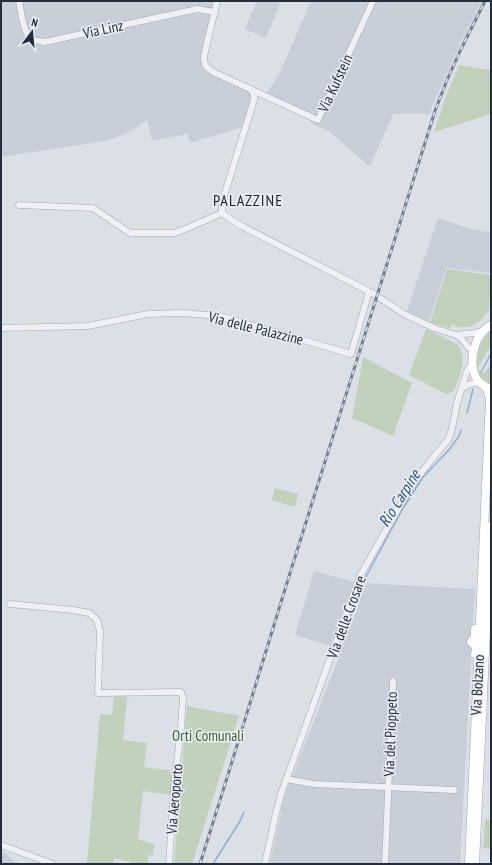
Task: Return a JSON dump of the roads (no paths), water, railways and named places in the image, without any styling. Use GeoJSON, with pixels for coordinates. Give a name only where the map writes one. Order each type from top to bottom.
{"type":"FeatureCollection","features":[{"type":"Feature","properties":{"kind":"main road"},"geometry":{"type":"LineString","coordinates":[[488,326],[478,338],[473,352],[472,364],[473,370],[479,382],[489,388]]}},
{"type":"Feature","properties":{"kind":"main road","name":"Via Bolzano"},"geometry":{"type":"LineString","coordinates":[[469,864],[476,691],[474,685],[476,647],[471,642],[474,637],[477,599],[482,585],[490,400],[488,393],[489,388]]}},
{"type":"Feature","properties":{"kind":"main road","name":"Via Bolzano"},"geometry":{"type":"LineString","coordinates":[[475,864],[488,640],[491,526]]}},
{"type":"Feature","properties":{"kind":"street","name":"Via Linz"},"geometry":{"type":"LineString","coordinates":[[19,1],[24,26],[29,37],[36,41],[45,42],[197,9],[215,12]]}},
{"type":"Feature","properties":{"kind":"street"},"geometry":{"type":"LineString","coordinates":[[217,1],[204,56],[204,62],[206,67],[213,72],[250,89],[254,94],[254,100],[224,196],[222,213]]}},
{"type":"Feature","properties":{"kind":"street","name":"Via Kufstein"},"geometry":{"type":"LineString","coordinates":[[250,89],[318,120],[373,1]]}},
{"type":"Feature","properties":{"kind":"street"},"geometry":{"type":"LineString","coordinates":[[19,205],[93,208],[130,233],[175,233],[222,213]]}},
{"type":"Feature","properties":{"kind":"street"},"geometry":{"type":"LineString","coordinates":[[222,213],[236,223],[369,292],[404,314],[434,328],[456,335],[461,338],[473,352]]}},
{"type":"Feature","properties":{"kind":"street","name":"Via delle Palazzine"},"geometry":{"type":"LineString","coordinates":[[1,328],[88,326],[148,314],[190,313],[220,316],[351,354],[369,292]]}},
{"type":"Feature","properties":{"kind":"street"},"geometry":{"type":"LineString","coordinates":[[456,335],[474,333],[488,326]]}},
{"type":"Feature","properties":{"kind":"street","name":"Via delle Crosare"},"geometry":{"type":"LineString","coordinates":[[265,864],[276,813],[286,779],[360,576],[410,488],[448,440],[467,371],[472,364]]}},
{"type":"Feature","properties":{"kind":"street"},"geometry":{"type":"LineString","coordinates":[[462,388],[479,382]]}},
{"type":"Feature","properties":{"kind":"street","name":"Via Aeroporto"},"geometry":{"type":"LineString","coordinates":[[10,604],[73,610],[89,613],[97,620],[100,631],[98,693],[181,692],[183,697],[181,727],[174,789],[169,864]]}},
{"type":"Feature","properties":{"kind":"street","name":"Via del Pioppeto"},"geometry":{"type":"LineString","coordinates":[[385,864],[393,681]]}},
{"type":"Feature","properties":{"kind":"street","name":"Via del Pioppeto"},"geometry":{"type":"LineString","coordinates":[[286,779],[314,784],[454,790]]}},
{"type":"Feature","properties":{"kind":"street"},"geometry":{"type":"LineString","coordinates":[[1,845],[54,864]]}},
{"type":"Feature","properties":{"kind":"waterway","name":"Rio Carpine"},"geometry":{"type":"LineString","coordinates":[[481,372],[491,354]]}},
{"type":"Feature","properties":{"kind":"waterway","name":"Rio Carpine"},"geometry":{"type":"LineString","coordinates":[[467,413],[473,389]]}},
{"type":"Feature","properties":{"kind":"waterway","name":"Rio Carpine"},"geometry":{"type":"LineString","coordinates":[[363,582],[402,510],[423,477],[449,450],[459,436],[461,430]]}},
{"type":"Feature","properties":{"kind":"waterway","name":"Rio Carpine"},"geometry":{"type":"LineString","coordinates":[[347,627],[359,592]]}},
{"type":"Feature","properties":{"kind":"waterway"},"geometry":{"type":"LineString","coordinates":[[213,864],[244,812]]}},
{"type":"Feature","properties":{"kind":"railway"},"geometry":{"type":"LineString","coordinates":[[200,864],[435,111],[461,49],[485,1]]}},
{"type":"Feature","properties":{"kind":"district","name":"PALAZZINE"},"geometry":{"type":"Point","coordinates":[248,200]}},
{"type":"Feature","properties":{"kind":"park label","name":"Orti Comunali"},"geometry":{"type":"Point","coordinates":[208,735]}}]}
